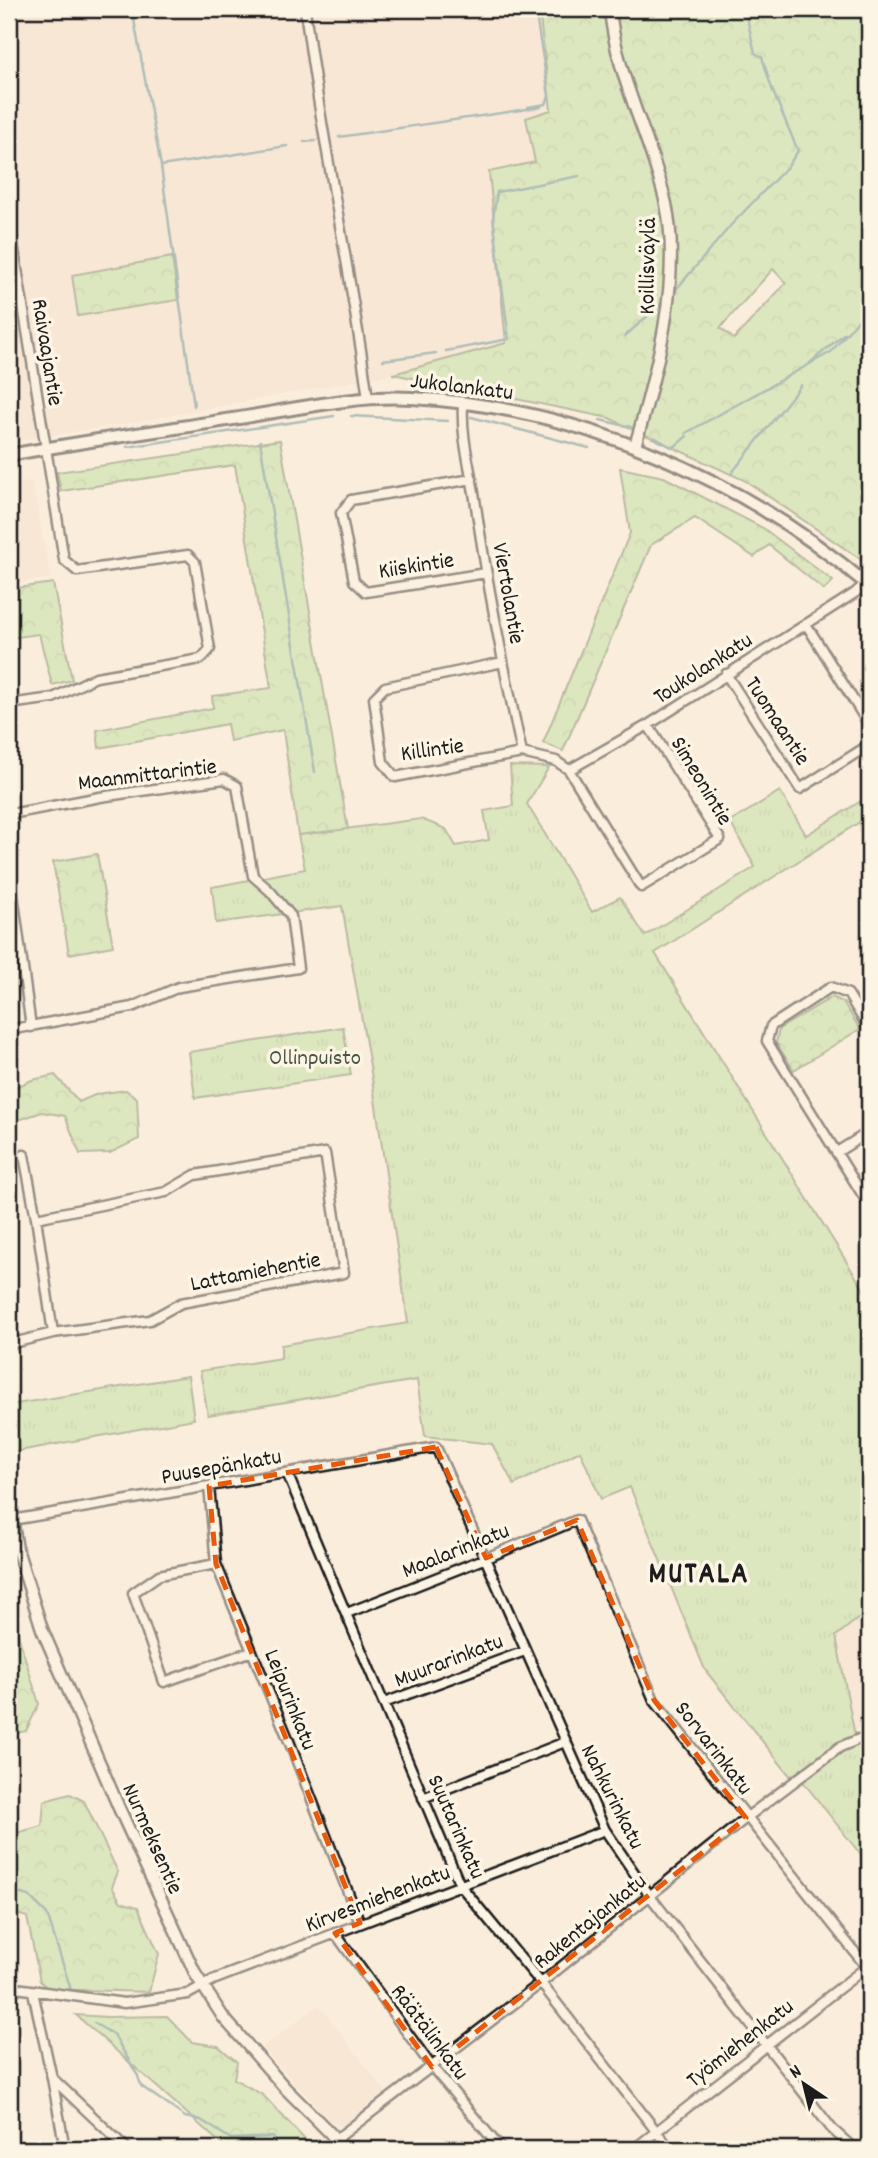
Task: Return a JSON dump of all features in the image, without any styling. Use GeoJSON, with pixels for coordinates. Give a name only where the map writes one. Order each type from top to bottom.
{"type":"FeatureCollection","features":[{"type":"Feature","properties":{"kind":"main road","name":"Jukolankatu"},"geometry":{"type":"LineString","coordinates":[[9,455],[368,399],[412,398],[463,404],[539,416],[635,446],[673,461],[772,513],[867,584]]}},
{"type":"Feature","properties":{"kind":"street"},"geometry":{"type":"LineString","coordinates":[[305,9],[315,87],[350,276],[368,399]]}},
{"type":"Feature","properties":{"kind":"street","name":"Koillisväylä"},"geometry":{"type":"LineString","coordinates":[[610,9],[613,39],[629,93],[651,150],[666,206],[670,252],[661,345],[652,389],[635,446]]}},
{"type":"Feature","properties":{"kind":"street","name":"Raivaajantie"},"geometry":{"type":"LineString","coordinates":[[9,219],[64,561],[77,570],[188,555],[195,562],[210,649],[201,659],[96,677],[53,698],[9,704]]}},
{"type":"Feature","properties":{"kind":"street","name":"Viertolantie"},"geometry":{"type":"LineString","coordinates":[[463,404],[461,429],[472,479],[485,573],[522,753]]}},
{"type":"Feature","properties":{"kind":"street","name":"Kiiskintie"},"geometry":{"type":"LineString","coordinates":[[472,479],[351,500],[341,513],[354,581],[366,592],[485,573]]}},
{"type":"Feature","properties":{"kind":"street","name":"Toukolankatu"},"geometry":{"type":"LineString","coordinates":[[569,770],[648,725],[867,584]]}},
{"type":"Feature","properties":{"kind":"street"},"geometry":{"type":"LineString","coordinates":[[806,624],[869,725]]}},
{"type":"Feature","properties":{"kind":"street","name":"Killintie"},"geometry":{"type":"LineString","coordinates":[[503,662],[385,687],[374,698],[383,762],[396,777],[522,753]]}},
{"type":"Feature","properties":{"kind":"street","name":"Tuomaantie"},"geometry":{"type":"LineString","coordinates":[[726,674],[800,789],[869,745]]}},
{"type":"Feature","properties":{"kind":"street","name":"Simeonintie"},"geometry":{"type":"LineString","coordinates":[[569,770],[641,887],[720,839],[648,725]]}},
{"type":"Feature","properties":{"kind":"street"},"geometry":{"type":"LineString","coordinates":[[522,753],[556,761],[569,770]]}},
{"type":"Feature","properties":{"kind":"street","name":"Maanmittarintie"},"geometry":{"type":"LineString","coordinates":[[9,816],[100,797],[224,779],[237,786],[253,876],[291,916],[298,968],[178,987],[132,1007],[9,1030]]}},
{"type":"Feature","properties":{"kind":"street"},"geometry":{"type":"LineString","coordinates":[[9,865],[31,1027]]}},
{"type":"Feature","properties":{"kind":"street"},"geometry":{"type":"LineString","coordinates":[[869,1029],[848,995],[831,987],[771,1026],[767,1041],[869,1205]]}},
{"type":"Feature","properties":{"kind":"street"},"geometry":{"type":"LineString","coordinates":[[837,1152],[869,1132]]}},
{"type":"Feature","properties":{"kind":"street","name":"Lattamiehentie"},"geometry":{"type":"LineString","coordinates":[[9,1344],[52,1334],[150,1320],[181,1303],[344,1273],[325,1153],[195,1175],[166,1192],[36,1218]]}},
{"type":"Feature","properties":{"kind":"street"},"geometry":{"type":"LineString","coordinates":[[24,1155],[36,1218],[52,1334]]}},
{"type":"Feature","properties":{"kind":"street","name":"Puusepänkatu"},"geometry":{"type":"LineString","coordinates":[[12,1520],[436,1447]]}},
{"type":"Feature","properties":{"kind":"street","name":"Nahkurinkatu"},"geometry":{"type":"LineString","coordinates":[[436,1447],[605,1830],[650,1896],[832,2129],[858,2149]]}},
{"type":"Feature","properties":{"kind":"street","name":"Suutarinkatu"},"geometry":{"type":"LineString","coordinates":[[287,1473],[460,1885],[541,1983],[670,2149]]}},
{"type":"Feature","properties":{"kind":"street","name":"Leipurinkatu"},"geometry":{"type":"LineString","coordinates":[[209,1486],[216,1563],[360,1923]]}},
{"type":"Feature","properties":{"kind":"street","name":"Nurmeksentie"},"geometry":{"type":"LineString","coordinates":[[9,1500],[25,1579],[43,1629],[119,1808],[202,1986],[223,2017],[342,2149]]}},
{"type":"Feature","properties":{"kind":"street","name":"Maalarinkatu"},"geometry":{"type":"LineString","coordinates":[[347,1612],[576,1520]]}},
{"type":"Feature","properties":{"kind":"street","name":"Sorvarinkatu"},"geometry":{"type":"LineString","coordinates":[[576,1520],[654,1700],[868,1967]]}},
{"type":"Feature","properties":{"kind":"street"},"geometry":{"type":"LineString","coordinates":[[216,1563],[159,1575],[133,1593],[164,1682],[252,1651]]}},
{"type":"Feature","properties":{"kind":"street","name":"Muurarinkatu"},"geometry":{"type":"LineString","coordinates":[[384,1703],[525,1651]]}},
{"type":"Feature","properties":{"kind":"street","name":"Rakentajankatu"},"geometry":{"type":"LineString","coordinates":[[335,2140],[541,1983],[746,1818],[840,1747],[869,1735]]}},
{"type":"Feature","properties":{"kind":"street"},"geometry":{"type":"LineString","coordinates":[[423,1798],[565,1742]]}},
{"type":"Feature","properties":{"kind":"street","name":"Kirvesmiehenkatu"},"geometry":{"type":"LineString","coordinates":[[9,1987],[124,2003],[188,1994],[360,1923],[605,1830]]}},
{"type":"Feature","properties":{"kind":"street","name":"Räätälinkatu"},"geometry":{"type":"LineString","coordinates":[[335,1933],[432,2067],[501,2149]]}},
{"type":"Feature","properties":{"kind":"street","name":"Työmiehenkatu"},"geometry":{"type":"LineString","coordinates":[[634,2149],[868,1967]]}},
{"type":"Feature","properties":{"kind":"street"},"geometry":{"type":"LineString","coordinates":[[33,1992],[65,2149]]}},
{"type":"Feature","properties":{"kind":"street"},"geometry":{"type":"LineString","coordinates":[[52,2078],[127,2149]]}},
{"type":"Feature","properties":{"kind":"highlighted area"},"geometry":{"type":"Polygon","coordinates":[[[436,1447],[486,1558],[577,1520],[654,1700],[746,1818],[432,2067],[335,1933],[360,1923],[216,1564],[209,1486],[436,1447]]]}},
{"type":"Feature","properties":{"kind":"shaded area"},"geometry":{"type":"Polygon","coordinates":[[[9,9],[539,9],[551,110],[535,162],[489,172],[506,343],[393,374],[125,424],[9,442],[9,9]]]}},
{"type":"Feature","properties":{"kind":"shaded area"},"geometry":{"type":"Polygon","coordinates":[[[32,481],[51,578],[9,585],[9,485],[32,481]]]}},
{"type":"Feature","properties":{"kind":"shaded area"},"geometry":{"type":"Polygon","coordinates":[[[869,1610],[869,1725],[854,1731],[836,1635],[869,1610]]]}},
{"type":"Feature","properties":{"kind":"shaded area"},"geometry":{"type":"Polygon","coordinates":[[[319,2005],[386,2092],[343,2125],[332,2124],[262,2047],[319,2005]]]}},
{"type":"Feature","properties":{"kind":"green space"},"geometry":{"type":"Polygon","coordinates":[[[539,9],[869,9],[869,565],[746,481],[609,418],[393,374],[506,343],[489,172],[535,162],[526,118],[551,110],[539,9]],[[773,269],[720,328],[734,339],[786,283],[773,269]]]}},
{"type":"Feature","properties":{"kind":"green space"},"geometry":{"type":"Polygon","coordinates":[[[172,257],[178,300],[78,316],[72,275],[172,257]]]}},
{"type":"Feature","properties":{"kind":"green space"},"geometry":{"type":"Polygon","coordinates":[[[280,440],[348,829],[298,835],[283,730],[230,741],[227,724],[99,748],[97,730],[213,708],[212,696],[271,688],[235,465],[61,491],[57,472],[280,440]]]}},
{"type":"Feature","properties":{"kind":"green space"},"geometry":{"type":"Polygon","coordinates":[[[620,468],[664,477],[763,528],[833,581],[824,590],[769,545],[754,557],[695,518],[651,545],[563,751],[543,743],[630,533],[620,468]]]}},
{"type":"Feature","properties":{"kind":"green space"},"geometry":{"type":"Polygon","coordinates":[[[53,583],[72,680],[52,685],[39,634],[9,638],[9,589],[53,583]]]}},
{"type":"Feature","properties":{"kind":"green space"},"geometry":{"type":"Polygon","coordinates":[[[510,766],[549,767],[527,804],[592,912],[620,897],[645,936],[755,867],[730,822],[780,791],[806,835],[869,796],[869,816],[655,953],[869,1298],[869,1610],[836,1636],[854,1731],[869,1751],[869,1865],[796,1773],[791,1777],[705,1670],[630,1487],[601,1499],[580,1451],[514,1485],[492,1444],[425,1436],[417,1380],[208,1415],[200,1371],[281,1358],[281,1345],[408,1323],[371,1072],[342,906],[216,923],[212,887],[305,869],[298,835],[421,819],[446,829],[456,846],[489,840],[484,811],[513,806],[510,766]]]}},
{"type":"Feature","properties":{"kind":"green space"},"geometry":{"type":"Polygon","coordinates":[[[97,854],[113,946],[69,954],[53,862],[97,854]]]}},
{"type":"Feature","properties":{"kind":"green space"},"geometry":{"type":"Polygon","coordinates":[[[832,997],[843,1002],[860,1029],[794,1070],[776,1043],[779,1029],[832,997]]]}},
{"type":"Feature","properties":{"kind":"green space","name":"Ollinpuisto"},"geometry":{"type":"Polygon","coordinates":[[[343,1027],[351,1075],[195,1098],[189,1052],[343,1027]]]}},
{"type":"Feature","properties":{"kind":"green space"},"geometry":{"type":"Polygon","coordinates":[[[55,1075],[79,1102],[97,1094],[126,1090],[137,1098],[139,1139],[110,1153],[80,1154],[65,1116],[42,1112],[9,1123],[9,1090],[32,1080],[55,1075]]]}},
{"type":"Feature","properties":{"kind":"green space"},"geometry":{"type":"Polygon","coordinates":[[[188,1376],[194,1419],[13,1452],[9,1405],[188,1376]]]}},
{"type":"Feature","properties":{"kind":"green space"},"geometry":{"type":"Polygon","coordinates":[[[9,1605],[39,1704],[26,1731],[9,1735],[9,1605]]]}},
{"type":"Feature","properties":{"kind":"green space"},"geometry":{"type":"Polygon","coordinates":[[[70,1794],[84,1801],[118,1872],[112,1887],[121,1902],[138,1907],[159,1954],[149,1992],[48,1989],[40,1981],[27,1917],[9,1912],[9,1835],[42,1826],[44,1801],[70,1794]]]}},
{"type":"Feature","properties":{"kind":"green space"},"geometry":{"type":"Polygon","coordinates":[[[76,2015],[167,2016],[192,2042],[218,2046],[237,2062],[234,2079],[263,2095],[307,2142],[303,2149],[227,2149],[76,2015]]]}},
{"type":"Feature","properties":{"kind":"waterway"},"geometry":{"type":"LineString","coordinates":[[132,9],[161,166],[194,406]]}},
{"type":"Feature","properties":{"kind":"waterway"},"geometry":{"type":"LineString","coordinates":[[528,107],[546,104],[549,96],[535,9]]}},
{"type":"Feature","properties":{"kind":"waterway"},"geometry":{"type":"LineString","coordinates":[[673,293],[732,224],[788,166],[798,151],[772,89],[762,57],[755,53],[745,9]]}},
{"type":"Feature","properties":{"kind":"waterway"},"geometry":{"type":"LineString","coordinates":[[339,137],[541,107]]}},
{"type":"Feature","properties":{"kind":"waterway"},"geometry":{"type":"LineString","coordinates":[[304,142],[315,141]]}},
{"type":"Feature","properties":{"kind":"waterway"},"geometry":{"type":"LineString","coordinates":[[161,166],[287,146]]}},
{"type":"Feature","properties":{"kind":"waterway"},"geometry":{"type":"LineString","coordinates":[[446,351],[509,339],[493,218],[497,192],[579,176]]}},
{"type":"Feature","properties":{"kind":"waterway"},"geometry":{"type":"LineString","coordinates":[[625,336],[662,303]]}},
{"type":"Feature","properties":{"kind":"waterway"},"geometry":{"type":"LineString","coordinates":[[686,433],[831,352],[869,307]]}},
{"type":"Feature","properties":{"kind":"waterway"},"geometry":{"type":"LineString","coordinates":[[859,322],[869,313]]}},
{"type":"Feature","properties":{"kind":"waterway"},"geometry":{"type":"LineString","coordinates":[[810,363],[845,333]]}},
{"type":"Feature","properties":{"kind":"waterway"},"geometry":{"type":"LineString","coordinates":[[383,360],[436,353]]}},
{"type":"Feature","properties":{"kind":"waterway"},"geometry":{"type":"LineString","coordinates":[[731,474],[801,385]]}},
{"type":"Feature","properties":{"kind":"waterway"},"geometry":{"type":"LineString","coordinates":[[127,447],[334,416]]}},
{"type":"Feature","properties":{"kind":"waterway"},"geometry":{"type":"LineString","coordinates":[[351,416],[448,421]]}},
{"type":"Feature","properties":{"kind":"waterway"},"geometry":{"type":"LineString","coordinates":[[471,417],[589,448]]}},
{"type":"Feature","properties":{"kind":"waterway"},"geometry":{"type":"LineString","coordinates":[[600,420],[631,427]]}},
{"type":"Feature","properties":{"kind":"waterway"},"geometry":{"type":"LineString","coordinates":[[654,437],[673,448],[687,436]]}},
{"type":"Feature","properties":{"kind":"waterway"},"geometry":{"type":"LineString","coordinates":[[260,441],[315,772]]}},
{"type":"Feature","properties":{"kind":"waterway"},"geometry":{"type":"LineString","coordinates":[[9,1891],[29,1896],[47,1914],[71,1990]]}},
{"type":"Feature","properties":{"kind":"waterway"},"geometry":{"type":"LineString","coordinates":[[94,2023],[114,2035],[141,2086],[185,2117],[201,2120],[231,2139],[273,2137],[277,2149]]}},
{"type":"Feature","properties":{"kind":"district","name":"MUTALA"},"geometry":{"type":"Point","coordinates":[699,1572]}}]}
